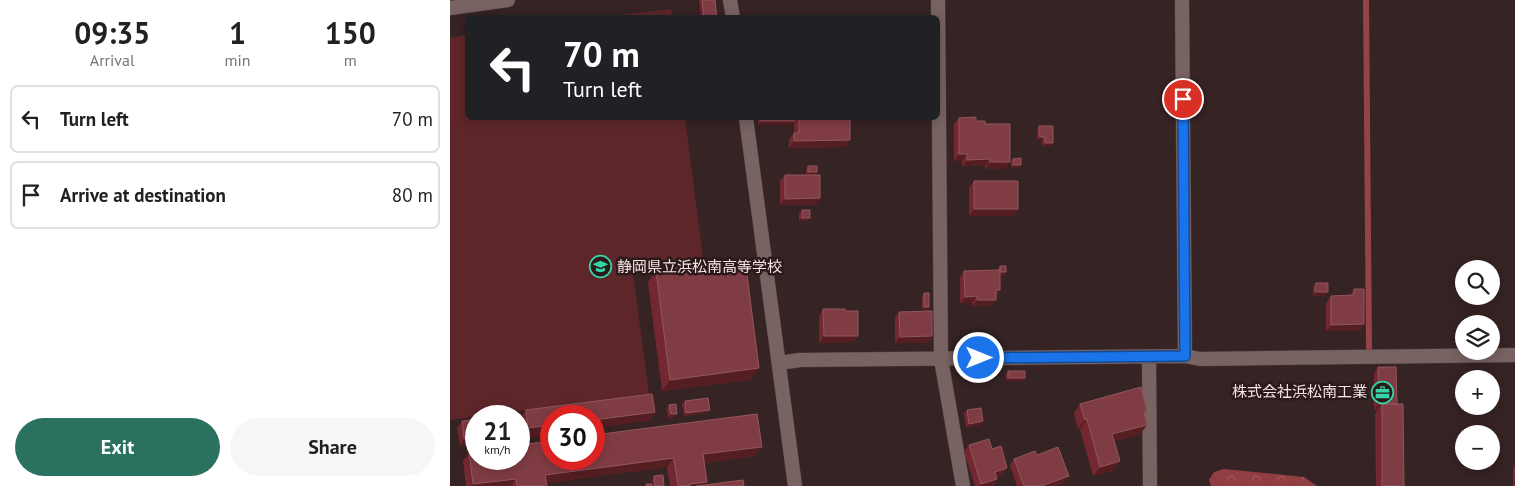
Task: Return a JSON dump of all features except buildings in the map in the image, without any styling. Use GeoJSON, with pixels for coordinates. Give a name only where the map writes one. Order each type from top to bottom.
{"type":"FeatureCollection","features":[{"type":"Feature","properties":{"kind":"street"},"geometry":{"type":"LineString","coordinates":[[450,8],[508,0]]}},
{"type":"Feature","properties":{"kind":"street"},"geometry":{"type":"LineString","coordinates":[[730,0],[732,15]]}},
{"type":"Feature","properties":{"kind":"street"},"geometry":{"type":"LineString","coordinates":[[938,0],[938,15]]}},
{"type":"Feature","properties":{"kind":"street"},"geometry":{"type":"LineString","coordinates":[[1182,0],[1185,356]]}},
{"type":"Feature","properties":{"kind":"street"},"geometry":{"type":"LineString","coordinates":[[746,120],[796,486]]}},
{"type":"Feature","properties":{"kind":"street"},"geometry":{"type":"LineString","coordinates":[[939,120],[941,359],[963,486]]}},
{"type":"Feature","properties":{"kind":"street"},"geometry":{"type":"LineString","coordinates":[[779,363],[800,360],[1185,356],[1200,359],[1515,355]]}},
{"type":"Feature","properties":{"kind":"street"},"geometry":{"type":"LineString","coordinates":[[1150,357],[1150,486]]}},
{"type":"Feature","properties":{"kind":"green space"},"geometry":{"type":"Polygon","coordinates":[[[1224,469],[1304,477],[1317,486],[1211,486],[1209,480],[1214,472],[1224,469]]]}},
{"type":"Feature","properties":{"kind":"shaded area"},"geometry":{"type":"Polygon","coordinates":[[[671,9],[672,15],[621,15],[671,9]]]}},
{"type":"Feature","properties":{"kind":"shaded area"},"geometry":{"type":"Polygon","coordinates":[[[465,35],[465,120],[685,120],[703,257],[632,266],[649,394],[565,405],[540,405],[540,408],[530,410],[530,405],[465,405],[465,418],[450,420],[450,38],[465,35]]]}},
{"type":"Feature","properties":{"kind":"waterway"},"geometry":{"type":"LineString","coordinates":[[1366,0],[1369,349]]}},
{"type":"Feature","properties":{"kind":"place","name":"静岡県立浜松南高等学校"},"geometry":{"type":"Point","coordinates":[601,267]}},
{"type":"Feature","properties":{"kind":"place","name":"株式会社浜松南工業"},"geometry":{"type":"Point","coordinates":[1383,392]}},
{"type":"Feature","properties":{"kind":"route"},"geometry":{"type":"LineString","coordinates":[[979,358],[1185,356],[1183,99]]}}]}
